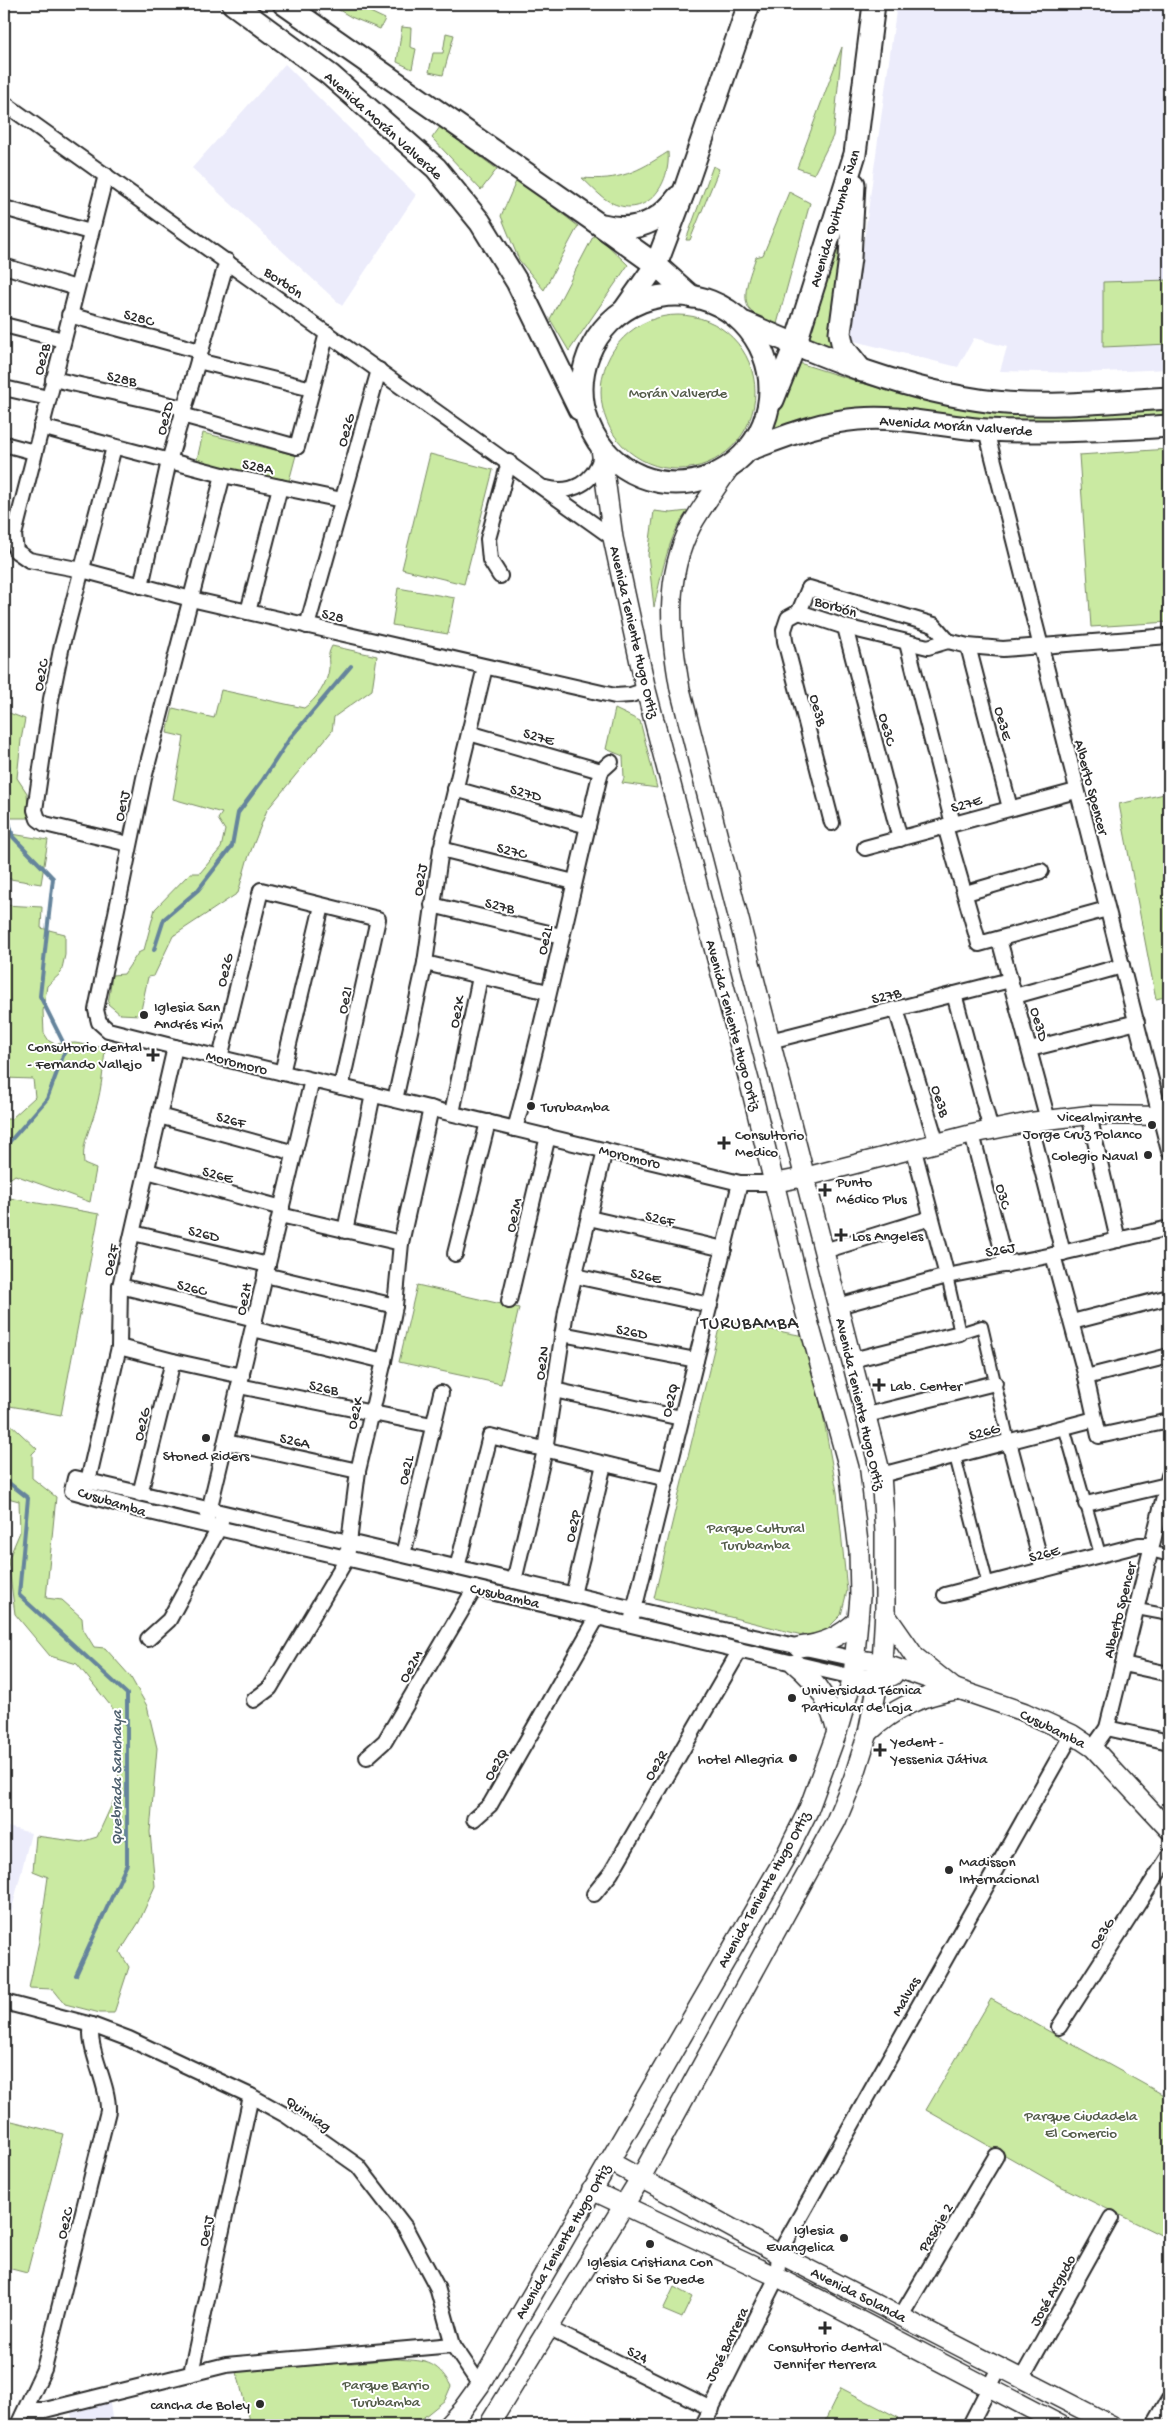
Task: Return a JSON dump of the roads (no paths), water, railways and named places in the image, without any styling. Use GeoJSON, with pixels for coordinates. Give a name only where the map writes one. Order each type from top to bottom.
{"type":"FeatureCollection","features":[{"type":"Feature","properties":{"kind":"main road","name":"Avenida Morán Valverde"},"geometry":{"type":"LineString","coordinates":[[233,4],[330,75],[436,168],[480,222],[517,282],[598,446]]}},
{"type":"Feature","properties":{"kind":"main road"},"geometry":{"type":"LineString","coordinates":[[284,4],[600,224],[656,265],[692,297]]}},
{"type":"Feature","properties":{"kind":"main road"},"geometry":{"type":"LineString","coordinates":[[624,311],[645,300],[668,296],[692,297],[721,306],[742,322],[759,344],[769,370],[770,398],[763,426],[748,450],[729,468],[702,480],[676,484],[649,480],[632,474],[598,446],[582,406],[582,379],[589,353],[603,330],[624,311],[656,265],[686,186],[749,4]]}},
{"type":"Feature","properties":{"kind":"main road","name":"Avenida Quitumbe Ñan"},"geometry":{"type":"LineString","coordinates":[[763,426],[795,345],[855,154],[874,4]]}},
{"type":"Feature","properties":{"kind":"main road"},"geometry":{"type":"LineString","coordinates":[[855,154],[850,258],[840,333],[843,347],[862,371]]}},
{"type":"Feature","properties":{"kind":"main road"},"geometry":{"type":"LineString","coordinates":[[600,224],[617,228],[634,228],[650,223],[664,214],[686,186]]}},
{"type":"Feature","properties":{"kind":"main road","name":"Avenida Morán Valverde"},"geometry":{"type":"LineString","coordinates":[[742,322],[862,371],[900,382],[996,402],[1051,403],[1169,398]]}},
{"type":"Feature","properties":{"kind":"main road","name":"Avenida Morán Valverde"},"geometry":{"type":"LineString","coordinates":[[748,450],[796,432],[858,419],[900,420],[986,430],[1054,432],[1169,426]]}},
{"type":"Feature","properties":{"kind":"main road","name":"Avenida Teniente Hugo Ortiz"},"geometry":{"type":"LineString","coordinates":[[448,2425],[462,2410],[480,2385],[782,1861],[808,1812],[837,1732],[855,1668],[859,1552],[848,1468],[805,1310],[774,1183],[646,690],[613,538],[598,446]]}},
{"type":"Feature","properties":{"kind":"main road","name":"Avenida Teniente Hugo Ortiz"},"geometry":{"type":"LineString","coordinates":[[489,2425],[640,2179],[836,1821],[853,1780],[868,1733],[881,1672],[885,1614],[885,1532],[881,1475],[680,689],[672,644],[672,591],[682,546],[691,526],[729,468]]}},
{"type":"Feature","properties":{"kind":"main road"},"geometry":{"type":"LineString","coordinates":[[885,1614],[915,1657],[956,1690]]}},
{"type":"Feature","properties":{"kind":"main road"},"geometry":{"type":"LineString","coordinates":[[837,1732],[832,1712],[824,1694],[797,1656],[846,1632],[858,1620]]}},
{"type":"Feature","properties":{"kind":"main road"},"geometry":{"type":"LineString","coordinates":[[868,1733],[886,1716],[908,1703],[931,1694],[956,1690]]}},
{"type":"Feature","properties":{"kind":"street","name":"Borbón"},"geometry":{"type":"LineString","coordinates":[[4,106],[106,175],[613,538]]}},
{"type":"Feature","properties":{"kind":"street","name":"Oe2B"},"geometry":{"type":"LineString","coordinates":[[16,551],[14,535],[106,175]]}},
{"type":"Feature","properties":{"kind":"street"},"geometry":{"type":"LineString","coordinates":[[4,208],[90,232]]}},
{"type":"Feature","properties":{"kind":"street","name":"Oe2D"},"geometry":{"type":"LineString","coordinates":[[141,586],[170,461],[226,261]]}},
{"type":"Feature","properties":{"kind":"street"},"geometry":{"type":"LineString","coordinates":[[4,266],[76,288]]}},
{"type":"Feature","properties":{"kind":"street","name":"S28C"},"geometry":{"type":"LineString","coordinates":[[69,316],[312,389]]}},
{"type":"Feature","properties":{"kind":"street"},"geometry":{"type":"LineString","coordinates":[[4,325],[63,340]]}},
{"type":"Feature","properties":{"kind":"street"},"geometry":{"type":"LineString","coordinates":[[312,389],[327,332]]}},
{"type":"Feature","properties":{"kind":"street","name":"Oe2G"},"geometry":{"type":"LineString","coordinates":[[342,500],[379,370]]}},
{"type":"Feature","properties":{"kind":"street","name":"S28B"},"geometry":{"type":"LineString","coordinates":[[53,379],[183,412],[297,447],[312,389]]}},
{"type":"Feature","properties":{"kind":"street"},"geometry":{"type":"LineString","coordinates":[[4,388],[48,398]]}},
{"type":"Feature","properties":{"kind":"street","name":"S28A"},"geometry":{"type":"LineString","coordinates":[[41,427],[223,474],[342,500]]}},
{"type":"Feature","properties":{"kind":"street","name":"Alberto Spencer"},"geometry":{"type":"LineString","coordinates":[[986,430],[1076,791],[1136,1022],[1164,1117],[1169,1151]]}},
{"type":"Feature","properties":{"kind":"street"},"geometry":{"type":"LineString","coordinates":[[4,444],[34,452]]}},
{"type":"Feature","properties":{"kind":"street"},"geometry":{"type":"LineString","coordinates":[[545,488],[564,490],[582,485],[594,472],[598,446]]}},
{"type":"Feature","properties":{"kind":"street","name":"Oe2C"},"geometry":{"type":"LineString","coordinates":[[114,447],[62,645],[51,699],[35,810],[38,819],[45,824],[129,844]]}},
{"type":"Feature","properties":{"kind":"street"},"geometry":{"type":"LineString","coordinates":[[500,576],[490,560],[488,539],[509,462]]}},
{"type":"Feature","properties":{"kind":"street","name":"Oe1J"},"geometry":{"type":"LineString","coordinates":[[99,1022],[96,1010],[129,844],[223,474]]}},
{"type":"Feature","properties":{"kind":"street"},"geometry":{"type":"LineString","coordinates":[[248,612],[280,487]]}},
{"type":"Feature","properties":{"kind":"street"},"geometry":{"type":"LineString","coordinates":[[308,626],[342,500]]}},
{"type":"Feature","properties":{"kind":"street","name":"S28"},"geometry":{"type":"LineString","coordinates":[[16,551],[29,560],[82,570],[191,599],[615,696],[646,690]]}},
{"type":"Feature","properties":{"kind":"street","name":"Borbón"},"geometry":{"type":"LineString","coordinates":[[948,641],[934,625],[809,588],[799,612],[845,627],[928,647],[948,641],[968,646],[1003,649],[1169,636]]}},
{"type":"Feature","properties":{"kind":"street","name":"Oe3B"},"geometry":{"type":"LineString","coordinates":[[799,612],[788,618],[784,630],[785,641],[832,823]]}},
{"type":"Feature","properties":{"kind":"street","name":"Oe3C"},"geometry":{"type":"LineString","coordinates":[[845,627],[900,839]]}},
{"type":"Feature","properties":{"kind":"street"},"geometry":{"type":"LineString","coordinates":[[908,643],[949,825],[979,944],[1107,909]]}},
{"type":"Feature","properties":{"kind":"street","name":"Oe3E"},"geometry":{"type":"LineString","coordinates":[[968,646],[1010,808]]}},
{"type":"Feature","properties":{"kind":"street","name":"Oe2J"},"geometry":{"type":"LineString","coordinates":[[395,1100],[425,963],[441,849],[485,667]]}},
{"type":"Feature","properties":{"kind":"street","name":"S27E"},"geometry":{"type":"LineString","coordinates":[[468,733],[606,767]]}},
{"type":"Feature","properties":{"kind":"street","name":"Oe2L"},"geometry":{"type":"LineString","coordinates":[[516,1129],[540,1038],[548,992],[574,882],[588,826],[606,767]]}},
{"type":"Feature","properties":{"kind":"street","name":"S27D"},"geometry":{"type":"LineString","coordinates":[[455,789],[588,826]]}},
{"type":"Feature","properties":{"kind":"street","name":"S27E"},"geometry":{"type":"LineString","coordinates":[[865,848],[1076,791]]}},
{"type":"Feature","properties":{"kind":"street","name":"S27C"},"geometry":{"type":"LineString","coordinates":[[441,849],[574,882]]}},
{"type":"Feature","properties":{"kind":"street"},"geometry":{"type":"LineString","coordinates":[[966,893],[1041,871]]}},
{"type":"Feature","properties":{"kind":"street","name":"Oe2G"},"geometry":{"type":"LineString","coordinates":[[220,1058],[261,890],[322,906]]}},
{"type":"Feature","properties":{"kind":"street","name":"S27B"},"geometry":{"type":"LineString","coordinates":[[432,905],[561,936]]}},
{"type":"Feature","properties":{"kind":"street"},"geometry":{"type":"LineString","coordinates":[[282,1073],[322,906]]}},
{"type":"Feature","properties":{"kind":"street","name":"Oe2I"},"geometry":{"type":"LineString","coordinates":[[322,906],[378,919],[341,1087]]}},
{"type":"Feature","properties":{"kind":"street","name":"Oe3D"},"geometry":{"type":"LineString","coordinates":[[998,939],[1030,1049],[1048,1120]]}},
{"type":"Feature","properties":{"kind":"street"},"geometry":{"type":"LineString","coordinates":[[425,963],[548,992]]}},
{"type":"Feature","properties":{"kind":"street"},"geometry":{"type":"LineString","coordinates":[[1015,996],[1122,966]]}},
{"type":"Feature","properties":{"kind":"street","name":"Oe2K"},"geometry":{"type":"LineString","coordinates":[[452,1114],[480,977]]}},
{"type":"Feature","properties":{"kind":"street","name":"S27B"},"geometry":{"type":"LineString","coordinates":[[770,1041],[1010,980]]}},
{"type":"Feature","properties":{"kind":"street"},"geometry":{"type":"LineString","coordinates":[[954,994],[991,1130]]}},
{"type":"Feature","properties":{"kind":"street","name":"Oe3B"},"geometry":{"type":"LineString","coordinates":[[896,1009],[937,1144]]}},
{"type":"Feature","properties":{"kind":"street","name":"Moromoro"},"geometry":{"type":"LineString","coordinates":[[99,1022],[108,1030],[175,1047],[740,1183],[774,1183],[805,1177],[972,1134],[1030,1122],[1089,1116],[1164,1117]]}},
{"type":"Feature","properties":{"kind":"street"},"geometry":{"type":"LineString","coordinates":[[1030,1049],[1136,1022]]}},
{"type":"Feature","properties":{"kind":"street","name":"Oe2F"},"geometry":{"type":"LineString","coordinates":[[88,1482],[119,1347],[120,1286],[175,1047]]}},
{"type":"Feature","properties":{"kind":"street","name":"Oe2H"},"geometry":{"type":"LineString","coordinates":[[148,1639],[169,1620],[213,1527],[226,1442],[312,1080]]}},
{"type":"Feature","properties":{"kind":"street"},"geometry":{"type":"LineString","coordinates":[[345,1231],[373,1094]]}},
{"type":"Feature","properties":{"kind":"street","name":"Oe2K"},"geometry":{"type":"LineString","coordinates":[[254,1700],[270,1688],[347,1558],[358,1471],[370,1413],[384,1361],[395,1306],[401,1243],[431,1108]]}},
{"type":"Feature","properties":{"kind":"street","name":"S26F"},"geometry":{"type":"LineString","coordinates":[[159,1116],[295,1153]]}},
{"type":"Feature","properties":{"kind":"street"},"geometry":{"type":"LineString","coordinates":[[1089,1116],[1118,1240]]}},
{"type":"Feature","properties":{"kind":"street"},"geometry":{"type":"LineString","coordinates":[[455,1254],[488,1122]]}},
{"type":"Feature","properties":{"kind":"street"},"geometry":{"type":"LineString","coordinates":[[1030,1122],[1072,1322],[1099,1436],[1169,1421]]}},
{"type":"Feature","properties":{"kind":"street","name":"O3C"},"geometry":{"type":"LineString","coordinates":[[972,1134],[1006,1265]]}},
{"type":"Feature","properties":{"kind":"street","name":"Oe2M"},"geometry":{"type":"LineString","coordinates":[[509,1300],[548,1136]]}},
{"type":"Feature","properties":{"kind":"street","name":"Oe2N"},"geometry":{"type":"LineString","coordinates":[[514,1581],[545,1450],[562,1334],[605,1150]]}},
{"type":"Feature","properties":{"kind":"street"},"geometry":{"type":"LineString","coordinates":[[914,1150],[960,1333]]}},
{"type":"Feature","properties":{"kind":"street","name":"S26E"},"geometry":{"type":"LineString","coordinates":[[147,1171],[345,1231],[401,1243]]}},
{"type":"Feature","properties":{"kind":"street","name":"Oe2Q"},"geometry":{"type":"LineString","coordinates":[[630,1624],[740,1183]]}},
{"type":"Feature","properties":{"kind":"street","name":"S26F"},"geometry":{"type":"LineString","coordinates":[[590,1218],[724,1249]]}},
{"type":"Feature","properties":{"kind":"street"},"geometry":{"type":"LineString","coordinates":[[824,1251],[931,1218]]}},
{"type":"Feature","properties":{"kind":"street","name":"S26J"},"geometry":{"type":"LineString","coordinates":[[838,1306],[947,1276],[1058,1254],[1169,1228]]}},
{"type":"Feature","properties":{"kind":"street","name":"S26D"},"geometry":{"type":"LineString","coordinates":[[133,1233],[395,1306]]}},
{"type":"Feature","properties":{"kind":"street","name":"S26E"},"geometry":{"type":"LineString","coordinates":[[575,1276],[710,1305]]}},
{"type":"Feature","properties":{"kind":"street","name":"S26C"},"geometry":{"type":"LineString","coordinates":[[120,1286],[384,1361]]}},
{"type":"Feature","properties":{"kind":"street"},"geometry":{"type":"LineString","coordinates":[[1072,1322],[1169,1297]]}},
{"type":"Feature","properties":{"kind":"street"},"geometry":{"type":"LineString","coordinates":[[852,1360],[982,1326],[1009,1442],[1043,1570]]}},
{"type":"Feature","properties":{"kind":"street","name":"S26D"},"geometry":{"type":"LineString","coordinates":[[562,1334],[696,1360]]}},
{"type":"Feature","properties":{"kind":"street","name":"S26B"},"geometry":{"type":"LineString","coordinates":[[119,1347],[240,1381],[370,1413],[432,1425]]}},
{"type":"Feature","properties":{"kind":"street"},"geometry":{"type":"LineString","coordinates":[[1086,1378],[1169,1356]]}},
{"type":"Feature","properties":{"kind":"street","name":"Oe2G"},"geometry":{"type":"LineString","coordinates":[[140,1494],[173,1362]]}},
{"type":"Feature","properties":{"kind":"street"},"geometry":{"type":"LineString","coordinates":[[867,1415],[995,1383]]}},
{"type":"Feature","properties":{"kind":"street"},"geometry":{"type":"LineString","coordinates":[[554,1390],[682,1418]]}},
{"type":"Feature","properties":{"kind":"street","name":"Oe2L"},"geometry":{"type":"LineString","coordinates":[[403,1555],[441,1392]]}},
{"type":"Feature","properties":{"kind":"street","name":"S26G"},"geometry":{"type":"LineString","coordinates":[[881,1475],[1095,1419]]}},
{"type":"Feature","properties":{"kind":"street"},"geometry":{"type":"LineString","coordinates":[[1064,1426],[1100,1554]]}},
{"type":"Feature","properties":{"kind":"street"},"geometry":{"type":"LineString","coordinates":[[457,1568],[490,1436],[667,1479]]}},
{"type":"Feature","properties":{"kind":"street","name":"S26A"},"geometry":{"type":"LineString","coordinates":[[226,1442],[358,1471]]}},
{"type":"Feature","properties":{"kind":"street"},"geometry":{"type":"LineString","coordinates":[[955,1456],[988,1585]]}},
{"type":"Feature","properties":{"kind":"street","name":"Oe2P"},"geometry":{"type":"LineString","coordinates":[[573,1595],[604,1464]]}},
{"type":"Feature","properties":{"kind":"street","name":"Cusubamba"},"geometry":{"type":"LineString","coordinates":[[797,1656],[740,1650],[213,1527],[72,1492],[75,1478],[634,1609],[797,1656],[881,1672],[908,1672],[1024,1712],[1072,1734],[1093,1748],[1169,1830]]}},
{"type":"Feature","properties":{"kind":"street"},"geometry":{"type":"LineString","coordinates":[[1086,1504],[1168,1488]]}},
{"type":"Feature","properties":{"kind":"street","name":"Alberto Spencer"},"geometry":{"type":"LineString","coordinates":[[1093,1748],[1107,1728],[1151,1548],[1168,1488]]}},
{"type":"Feature","properties":{"kind":"street","name":"S26E"},"geometry":{"type":"LineString","coordinates":[[945,1595],[1139,1545],[1169,1556]]}},
{"type":"Feature","properties":{"kind":"street","name":"Oe2M"},"geometry":{"type":"LineString","coordinates":[[367,1756],[385,1741],[475,1588]]}},
{"type":"Feature","properties":{"kind":"street"},"geometry":{"type":"LineString","coordinates":[[1136,1609],[1169,1615]]}},
{"type":"Feature","properties":{"kind":"street","name":"Oe2Q"},"geometry":{"type":"LineString","coordinates":[[474,1819],[490,1805],[598,1616]]}},
{"type":"Feature","properties":{"kind":"street","name":"Oe2R"},"geometry":{"type":"LineString","coordinates":[[594,1894],[611,1872],[740,1650]]}},
{"type":"Feature","properties":{"kind":"street"},"geometry":{"type":"LineString","coordinates":[[1123,1664],[1169,1674]]}},
{"type":"Feature","properties":{"kind":"street"},"geometry":{"type":"LineString","coordinates":[[1107,1728],[1169,1742]]}},
{"type":"Feature","properties":{"kind":"street","name":"Malvas"},"geometry":{"type":"LineString","coordinates":[[778,2277],[779,2254],[1072,1734]]}},
{"type":"Feature","properties":{"kind":"street","name":"Oe3G"},"geometry":{"type":"LineString","coordinates":[[1060,2027],[1169,1856]]}},
{"type":"Feature","properties":{"kind":"street","name":"Quimiag"},"geometry":{"type":"LineString","coordinates":[[4,2002],[92,2025],[129,2039],[251,2096],[287,2116],[358,2166],[405,2227],[437,2288],[453,2346],[480,2385]]}},
{"type":"Feature","properties":{"kind":"street","name":"Oe2C"},"geometry":{"type":"LineString","coordinates":[[18,2425],[44,2369],[108,2111],[106,2088],[91,2038],[92,2025]]}},
{"type":"Feature","properties":{"kind":"street","name":"Oe1J"},"geometry":{"type":"LineString","coordinates":[[191,2373],[251,2096]]}},
{"type":"Feature","properties":{"kind":"street","name":"Pasaje 2"},"geometry":{"type":"LineString","coordinates":[[901,2316],[996,2156]]}},
{"type":"Feature","properties":{"kind":"street","name":"Avenida Solanda"},"geometry":{"type":"LineString","coordinates":[[609,2161],[779,2254],[1112,2425]]}},
{"type":"Feature","properties":{"kind":"street","name":"Avenida Solanda"},"geometry":{"type":"LineString","coordinates":[[592,2190],[778,2277],[1061,2425]]}},
{"type":"Feature","properties":{"kind":"street","name":"José Argudo"},"geometry":{"type":"LineString","coordinates":[[1022,2378],[1111,2218]]}},
{"type":"Feature","properties":{"kind":"street","name":"José Barrera"},"geometry":{"type":"LineString","coordinates":[[703,2425],[778,2277]]}},
{"type":"Feature","properties":{"kind":"street","name":"S24"},"geometry":{"type":"LineString","coordinates":[[548,2328],[712,2409]]}},
{"type":"Feature","properties":{"kind":"street"},"geometry":{"type":"LineString","coordinates":[[26,2410],[45,2410],[226,2364],[453,2346]]}},
{"type":"Feature","properties":{"kind":"street"},"geometry":{"type":"LineString","coordinates":[[970,2425],[1000,2366]]}},
{"type":"Feature","properties":{"kind":"street"},"geometry":{"type":"LineString","coordinates":[[1154,2425],[1169,2399]]}},
{"type":"Feature","properties":{"kind":"waterway","name":"Quebrada Sanchaya"},"geometry":{"type":"LineString","coordinates":[[154,950],[164,919],[198,890],[232,846],[238,813],[290,738],[351,666]]}},
{"type":"Feature","properties":{"kind":"waterway"},"geometry":{"type":"LineString","coordinates":[[4,803],[13,837],[53,878],[40,996],[66,1048],[47,1099],[4,1148]]}},
{"type":"Feature","properties":{"kind":"waterway","name":"Quebrada Sanchaya"},"geometry":{"type":"LineString","coordinates":[[4,1479],[28,1498],[19,1595],[127,1694],[127,1864],[76,1975]]}},
{"type":"Feature","properties":{"kind":"place","name":"Iglesia San Andrés Kim"},"geometry":{"type":"Point","coordinates":[144,1015]}},
{"type":"Feature","properties":{"kind":"place","name":"Consultorio dental - Fernando Vallejo"},"geometry":{"type":"Point","coordinates":[153,1055]}},
{"type":"Feature","properties":{"kind":"place","name":"Turubamba"},"geometry":{"type":"Point","coordinates":[531,1106]}},
{"type":"Feature","properties":{"kind":"place","name":"Vicealmirante Jorge Cruz Polanco"},"geometry":{"type":"Point","coordinates":[1152,1125]}},
{"type":"Feature","properties":{"kind":"place","name":"Consultorio Medico"},"geometry":{"type":"Point","coordinates":[724,1143]}},
{"type":"Feature","properties":{"kind":"place","name":"Colegio Naval"},"geometry":{"type":"Point","coordinates":[1148,1155]}},
{"type":"Feature","properties":{"kind":"place","name":"Punto Médico Plus"},"geometry":{"type":"Point","coordinates":[825,1190]}},
{"type":"Feature","properties":{"kind":"place","name":"Los Angeles"},"geometry":{"type":"Point","coordinates":[841,1235]}},
{"type":"Feature","properties":{"kind":"place","name":"Lab. Center"},"geometry":{"type":"Point","coordinates":[879,1385]}},
{"type":"Feature","properties":{"kind":"place","name":"Stoned Riders"},"geometry":{"type":"Point","coordinates":[206,1438]}},
{"type":"Feature","properties":{"kind":"place","name":"Universidad Técnica Particular de Loja"},"geometry":{"type":"Point","coordinates":[792,1698]}},
{"type":"Feature","properties":{"kind":"place","name":"Yedent - Yessenia Játiva"},"geometry":{"type":"Point","coordinates":[880,1750]}},
{"type":"Feature","properties":{"kind":"place","name":"hotel Allegria"},"geometry":{"type":"Point","coordinates":[793,1758]}},
{"type":"Feature","properties":{"kind":"place","name":"Madisson Internacional"},"geometry":{"type":"Point","coordinates":[949,1870]}},
{"type":"Feature","properties":{"kind":"place","name":"Iglesia Evangelica"},"geometry":{"type":"Point","coordinates":[844,2238]}},
{"type":"Feature","properties":{"kind":"place","name":"Iglesia Cristiana Con cristo Si Se Puede"},"geometry":{"type":"Point","coordinates":[650,2244]}},
{"type":"Feature","properties":{"kind":"place","name":"Consultorio dental Jennifer Herrera"},"geometry":{"type":"Point","coordinates":[825,2328]}},
{"type":"Feature","properties":{"kind":"place","name":"cancha de Boley"},"geometry":{"type":"Point","coordinates":[260,2404]}},
{"type":"Feature","properties":{"kind":"district","name":"TURUBAMBA"},"geometry":{"type":"Point","coordinates":[750,1322]}},
{"type":"Feature","properties":{"kind":"park label","name":"Morán Valverde"},"geometry":{"type":"Point","coordinates":[678,392]}},
{"type":"Feature","properties":{"kind":"park label","name":"Parque Cultural Turubamba"},"geometry":{"type":"Point","coordinates":[756,1536]}},
{"type":"Feature","properties":{"kind":"park label","name":"Parque Ciudadela El Comercio"},"geometry":{"type":"Point","coordinates":[1081,2124]}},
{"type":"Feature","properties":{"kind":"park label","name":"Parque Barrio Turubamba"},"geometry":{"type":"Point","coordinates":[386,2392]}}]}
